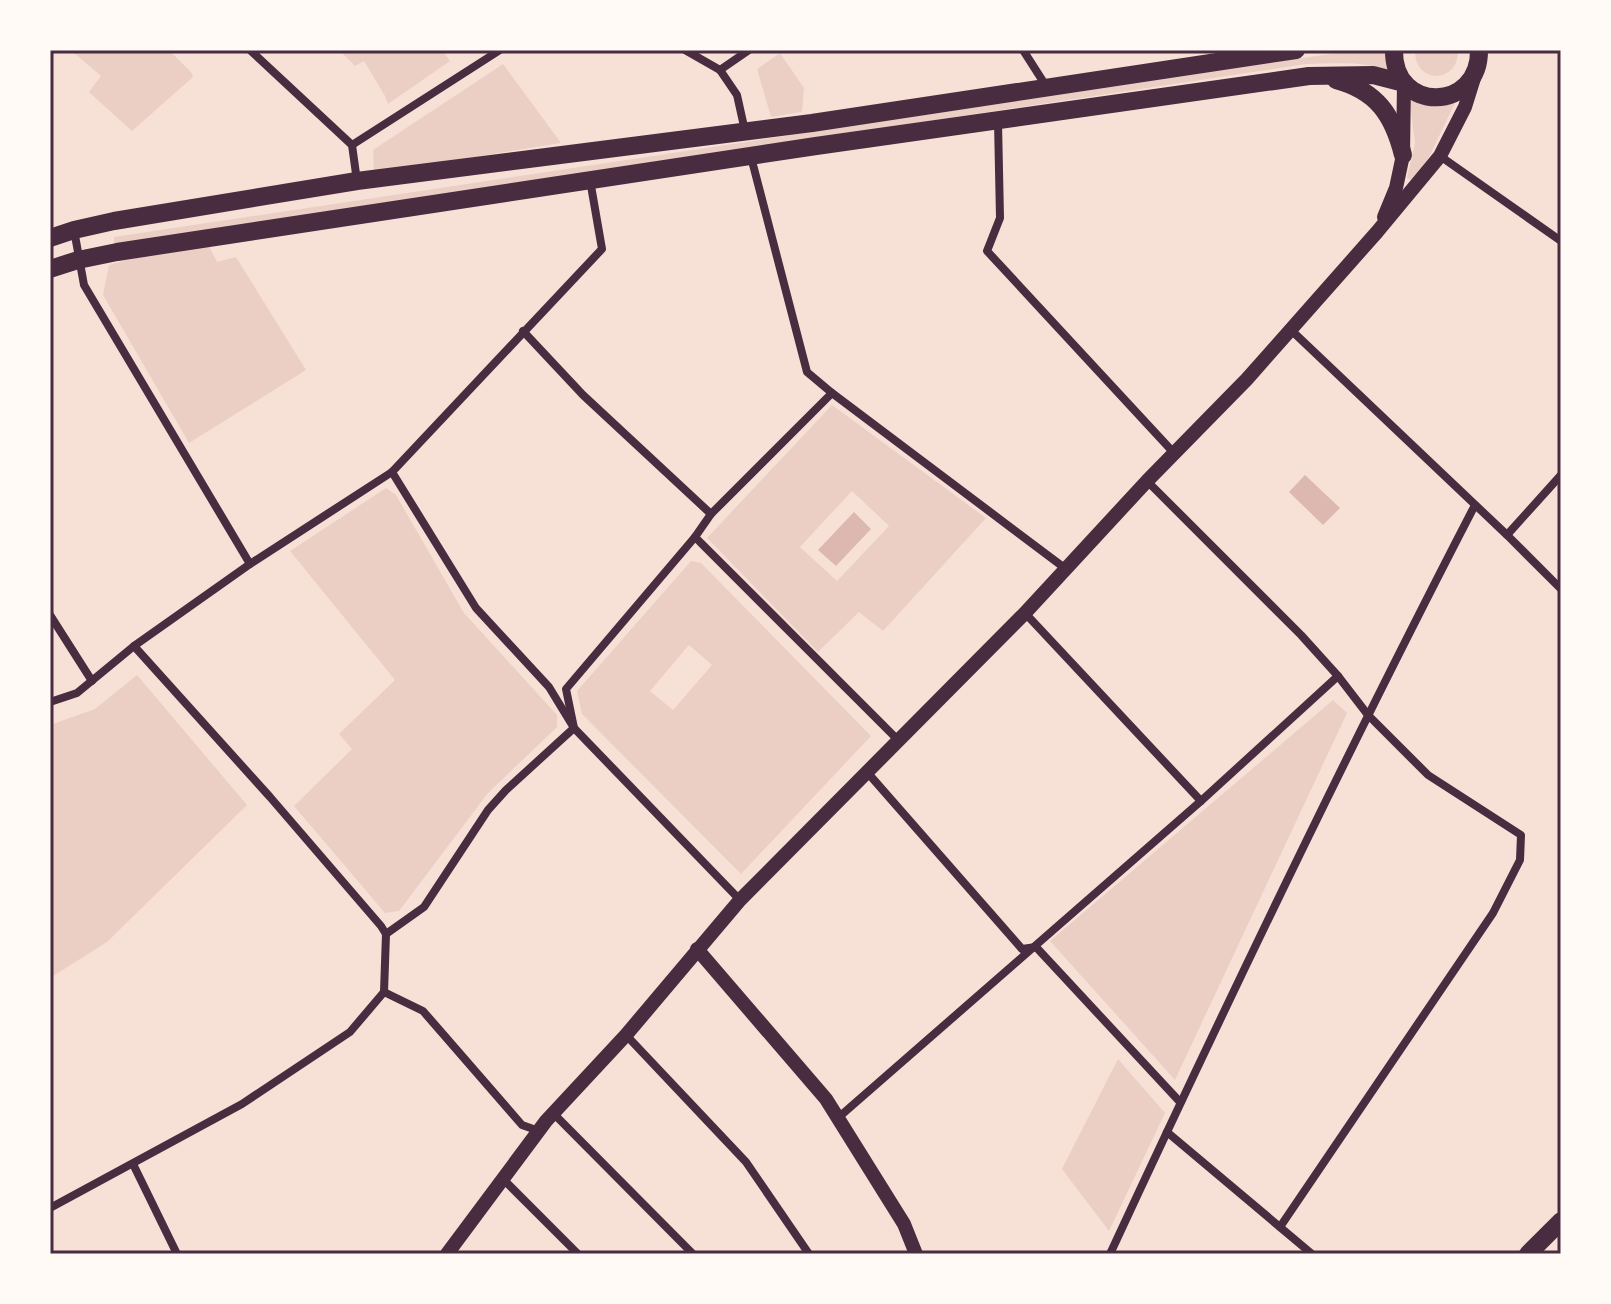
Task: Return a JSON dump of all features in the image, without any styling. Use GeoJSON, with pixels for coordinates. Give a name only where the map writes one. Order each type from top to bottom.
{"type":"FeatureCollection","features":[{"type":"Feature","properties":{"kind":"main road"},"geometry":{"type":"LineString","coordinates":[[1394,50],[1393,61],[1404,83],[1422,96],[1441,98],[1469,83],[1486,50]]}},
{"type":"Feature","properties":{"kind":"main road"},"geometry":{"type":"LineString","coordinates":[[1476,71],[1479,50]]}},
{"type":"Feature","properties":{"kind":"main road"},"geometry":{"type":"LineString","coordinates":[[50,238],[74,230],[357,181],[746,132],[1287,51]]}},
{"type":"Feature","properties":{"kind":"main road"},"geometry":{"type":"LineString","coordinates":[[50,269],[78,260],[133,250],[1309,76],[1373,75],[1404,83]]}},
{"type":"Feature","properties":{"kind":"main road"},"geometry":{"type":"LineString","coordinates":[[1309,76],[1343,82],[1367,93],[1393,124],[1403,155]]}},
{"type":"Feature","properties":{"kind":"main road"},"geometry":{"type":"LineString","coordinates":[[1528,1254],[1561,1221]]}},
{"type":"Feature","properties":{"kind":"street"},"geometry":{"type":"LineString","coordinates":[[250,50],[352,145],[357,181]]}},
{"type":"Feature","properties":{"kind":"street"},"geometry":{"type":"LineString","coordinates":[[352,145],[500,50]]}},
{"type":"Feature","properties":{"kind":"street"},"geometry":{"type":"LineString","coordinates":[[685,50],[720,70],[737,95],[746,132]]}},
{"type":"Feature","properties":{"kind":"street"},"geometry":{"type":"LineString","coordinates":[[720,70],[749,50]]}},
{"type":"Feature","properties":{"kind":"street"},"geometry":{"type":"LineString","coordinates":[[1023,50],[1047,86]]}},
{"type":"Feature","properties":{"kind":"street"},"geometry":{"type":"LineString","coordinates":[[447,1254],[553,1113],[626,1035],[740,900],[1025,613],[1291,330],[1377,232],[1440,156],[1472,91],[1476,71]]}},
{"type":"Feature","properties":{"kind":"street"},"geometry":{"type":"LineString","coordinates":[[1377,232],[1396,188],[1403,155],[1404,83]]}},
{"type":"Feature","properties":{"kind":"street"},"geometry":{"type":"LineString","coordinates":[[998,121],[1000,218],[987,251],[1174,453]]}},
{"type":"Feature","properties":{"kind":"street"},"geometry":{"type":"LineString","coordinates":[[1440,156],[1561,241]]}},
{"type":"Feature","properties":{"kind":"street"},"geometry":{"type":"LineString","coordinates":[[751,157],[807,372],[1066,569]]}},
{"type":"Feature","properties":{"kind":"street"},"geometry":{"type":"LineString","coordinates":[[50,702],[77,693],[134,646],[250,564],[392,472],[602,249],[590,180]]}},
{"type":"Feature","properties":{"kind":"street"},"geometry":{"type":"LineString","coordinates":[[50,231],[74,230],[84,285],[250,564]]}},
{"type":"Feature","properties":{"kind":"street"},"geometry":{"type":"LineString","coordinates":[[1291,330],[1561,589]]}},
{"type":"Feature","properties":{"kind":"street"},"geometry":{"type":"LineString","coordinates":[[523,331],[583,395],[711,514]]}},
{"type":"Feature","properties":{"kind":"street"},"geometry":{"type":"LineString","coordinates":[[574,728],[566,689],[711,514],[832,393]]}},
{"type":"Feature","properties":{"kind":"street"},"geometry":{"type":"LineString","coordinates":[[392,472],[476,608],[549,687],[574,728],[740,900]]}},
{"type":"Feature","properties":{"kind":"street"},"geometry":{"type":"LineString","coordinates":[[1507,535],[1561,475]]}},
{"type":"Feature","properties":{"kind":"street"},"geometry":{"type":"LineString","coordinates":[[1147,481],[1301,635],[1368,715],[1428,775],[1521,835],[1520,860],[1493,913],[1280,1227]]}},
{"type":"Feature","properties":{"kind":"street"},"geometry":{"type":"LineString","coordinates":[[1110,1254],[1180,1102],[1368,715],[1475,505]]}},
{"type":"Feature","properties":{"kind":"street"},"geometry":{"type":"LineString","coordinates":[[695,537],[898,740]]}},
{"type":"Feature","properties":{"kind":"street"},"geometry":{"type":"LineString","coordinates":[[1025,613],[1201,801]]}},
{"type":"Feature","properties":{"kind":"street"},"geometry":{"type":"LineString","coordinates":[[50,615],[92,681]]}},
{"type":"Feature","properties":{"kind":"street"},"geometry":{"type":"LineString","coordinates":[[50,1208],[242,1104],[350,1032],[384,992],[386,934],[381,926],[134,646]]}},
{"type":"Feature","properties":{"kind":"street"},"geometry":{"type":"LineString","coordinates":[[839,1117],[1036,947],[1338,676]]}},
{"type":"Feature","properties":{"kind":"street"},"geometry":{"type":"LineString","coordinates":[[386,934],[424,907],[488,810],[574,728]]}},
{"type":"Feature","properties":{"kind":"street"},"geometry":{"type":"LineString","coordinates":[[867,772],[1022,949],[1036,947]]}},
{"type":"Feature","properties":{"kind":"street"},"geometry":{"type":"LineString","coordinates":[[1036,947],[1180,1102]]}},
{"type":"Feature","properties":{"kind":"street"},"geometry":{"type":"LineString","coordinates":[[697,949],[839,1117],[904,1224],[916,1254]]}},
{"type":"Feature","properties":{"kind":"street"},"geometry":{"type":"LineString","coordinates":[[384,992],[423,1011],[522,1125],[539,1131]]}},
{"type":"Feature","properties":{"kind":"street"},"geometry":{"type":"LineString","coordinates":[[626,1035],[746,1162],[809,1254]]}},
{"type":"Feature","properties":{"kind":"street"},"geometry":{"type":"LineString","coordinates":[[553,1113],[693,1254]]}},
{"type":"Feature","properties":{"kind":"street"},"geometry":{"type":"LineString","coordinates":[[1167,1132],[1312,1254]]}},
{"type":"Feature","properties":{"kind":"street"},"geometry":{"type":"LineString","coordinates":[[133,1164],[177,1254]]}},
{"type":"Feature","properties":{"kind":"street"},"geometry":{"type":"LineString","coordinates":[[503,1179],[578,1254]]}},
{"type":"Feature","properties":{"kind":"shaded area"},"geometry":{"type":"Polygon","coordinates":[[[74,50],[169,50],[193,77],[132,131],[89,92],[101,76],[74,50]]]}},
{"type":"Feature","properties":{"kind":"shaded area"},"geometry":{"type":"Polygon","coordinates":[[[339,50],[442,50],[450,61],[388,104],[364,61],[355,66],[339,50]]]}},
{"type":"Feature","properties":{"kind":"shaded area"},"geometry":{"type":"Polygon","coordinates":[[[1356,50],[1386,50],[1388,71],[1358,64],[1306,64],[114,244],[114,237],[1356,50]]]}},
{"type":"Feature","properties":{"kind":"shaded area"},"geometry":{"type":"Polygon","coordinates":[[[1415,50],[1458,50],[1452,69],[1436,76],[1421,70],[1415,50]]]}},
{"type":"Feature","properties":{"kind":"shaded area"},"geometry":{"type":"Polygon","coordinates":[[[780,53],[804,88],[802,112],[771,117],[757,69],[780,53]]]}},
{"type":"Feature","properties":{"kind":"shaded area"},"geometry":{"type":"Polygon","coordinates":[[[503,64],[561,143],[374,173],[373,150],[503,64]]]}},
{"type":"Feature","properties":{"kind":"shaded area"},"geometry":{"type":"Polygon","coordinates":[[[1409,96],[1457,99],[1429,157],[1413,180],[1407,178],[1415,143],[1409,96]]]}},
{"type":"Feature","properties":{"kind":"shaded area"},"geometry":{"type":"Polygon","coordinates":[[[209,246],[217,262],[236,257],[306,370],[189,443],[103,295],[109,265],[137,257],[209,246]]]}},
{"type":"Feature","properties":{"kind":"shaded area"},"geometry":{"type":"Polygon","coordinates":[[[832,405],[986,518],[883,631],[859,612],[818,652],[707,538],[832,405]],[[852,491],[800,547],[837,581],[889,526],[852,491]]]}},
{"type":"Feature","properties":{"kind":"shaded area"},"geometry":{"type":"Polygon","coordinates":[[[1305,475],[1340,508],[1323,525],[1289,492],[1305,475]]]}},
{"type":"Feature","properties":{"kind":"shaded area"},"geometry":{"type":"Polygon","coordinates":[[[386,488],[396,495],[464,613],[557,715],[557,727],[488,793],[399,911],[385,913],[294,806],[352,749],[339,734],[395,680],[290,551],[386,488]]]}},
{"type":"Feature","properties":{"kind":"shaded area"},"geometry":{"type":"Polygon","coordinates":[[[854,512],[871,529],[836,566],[818,550],[854,512]]]}},
{"type":"Feature","properties":{"kind":"shaded area"},"geometry":{"type":"Polygon","coordinates":[[[691,561],[701,563],[871,736],[741,874],[582,714],[577,691],[691,561]],[[689,645],[650,691],[673,710],[712,665],[689,645]]]}},
{"type":"Feature","properties":{"kind":"shaded area"},"geometry":{"type":"Polygon","coordinates":[[[137,675],[247,805],[107,942],[50,978],[50,725],[95,709],[137,675]]]}},
{"type":"Feature","properties":{"kind":"shaded area"},"geometry":{"type":"Polygon","coordinates":[[[1333,700],[1347,713],[1175,1080],[1050,941],[1333,700]]]}},
{"type":"Feature","properties":{"kind":"shaded area"},"geometry":{"type":"Polygon","coordinates":[[[1118,1059],[1165,1113],[1109,1231],[1062,1169],[1118,1059]]]}}]}
